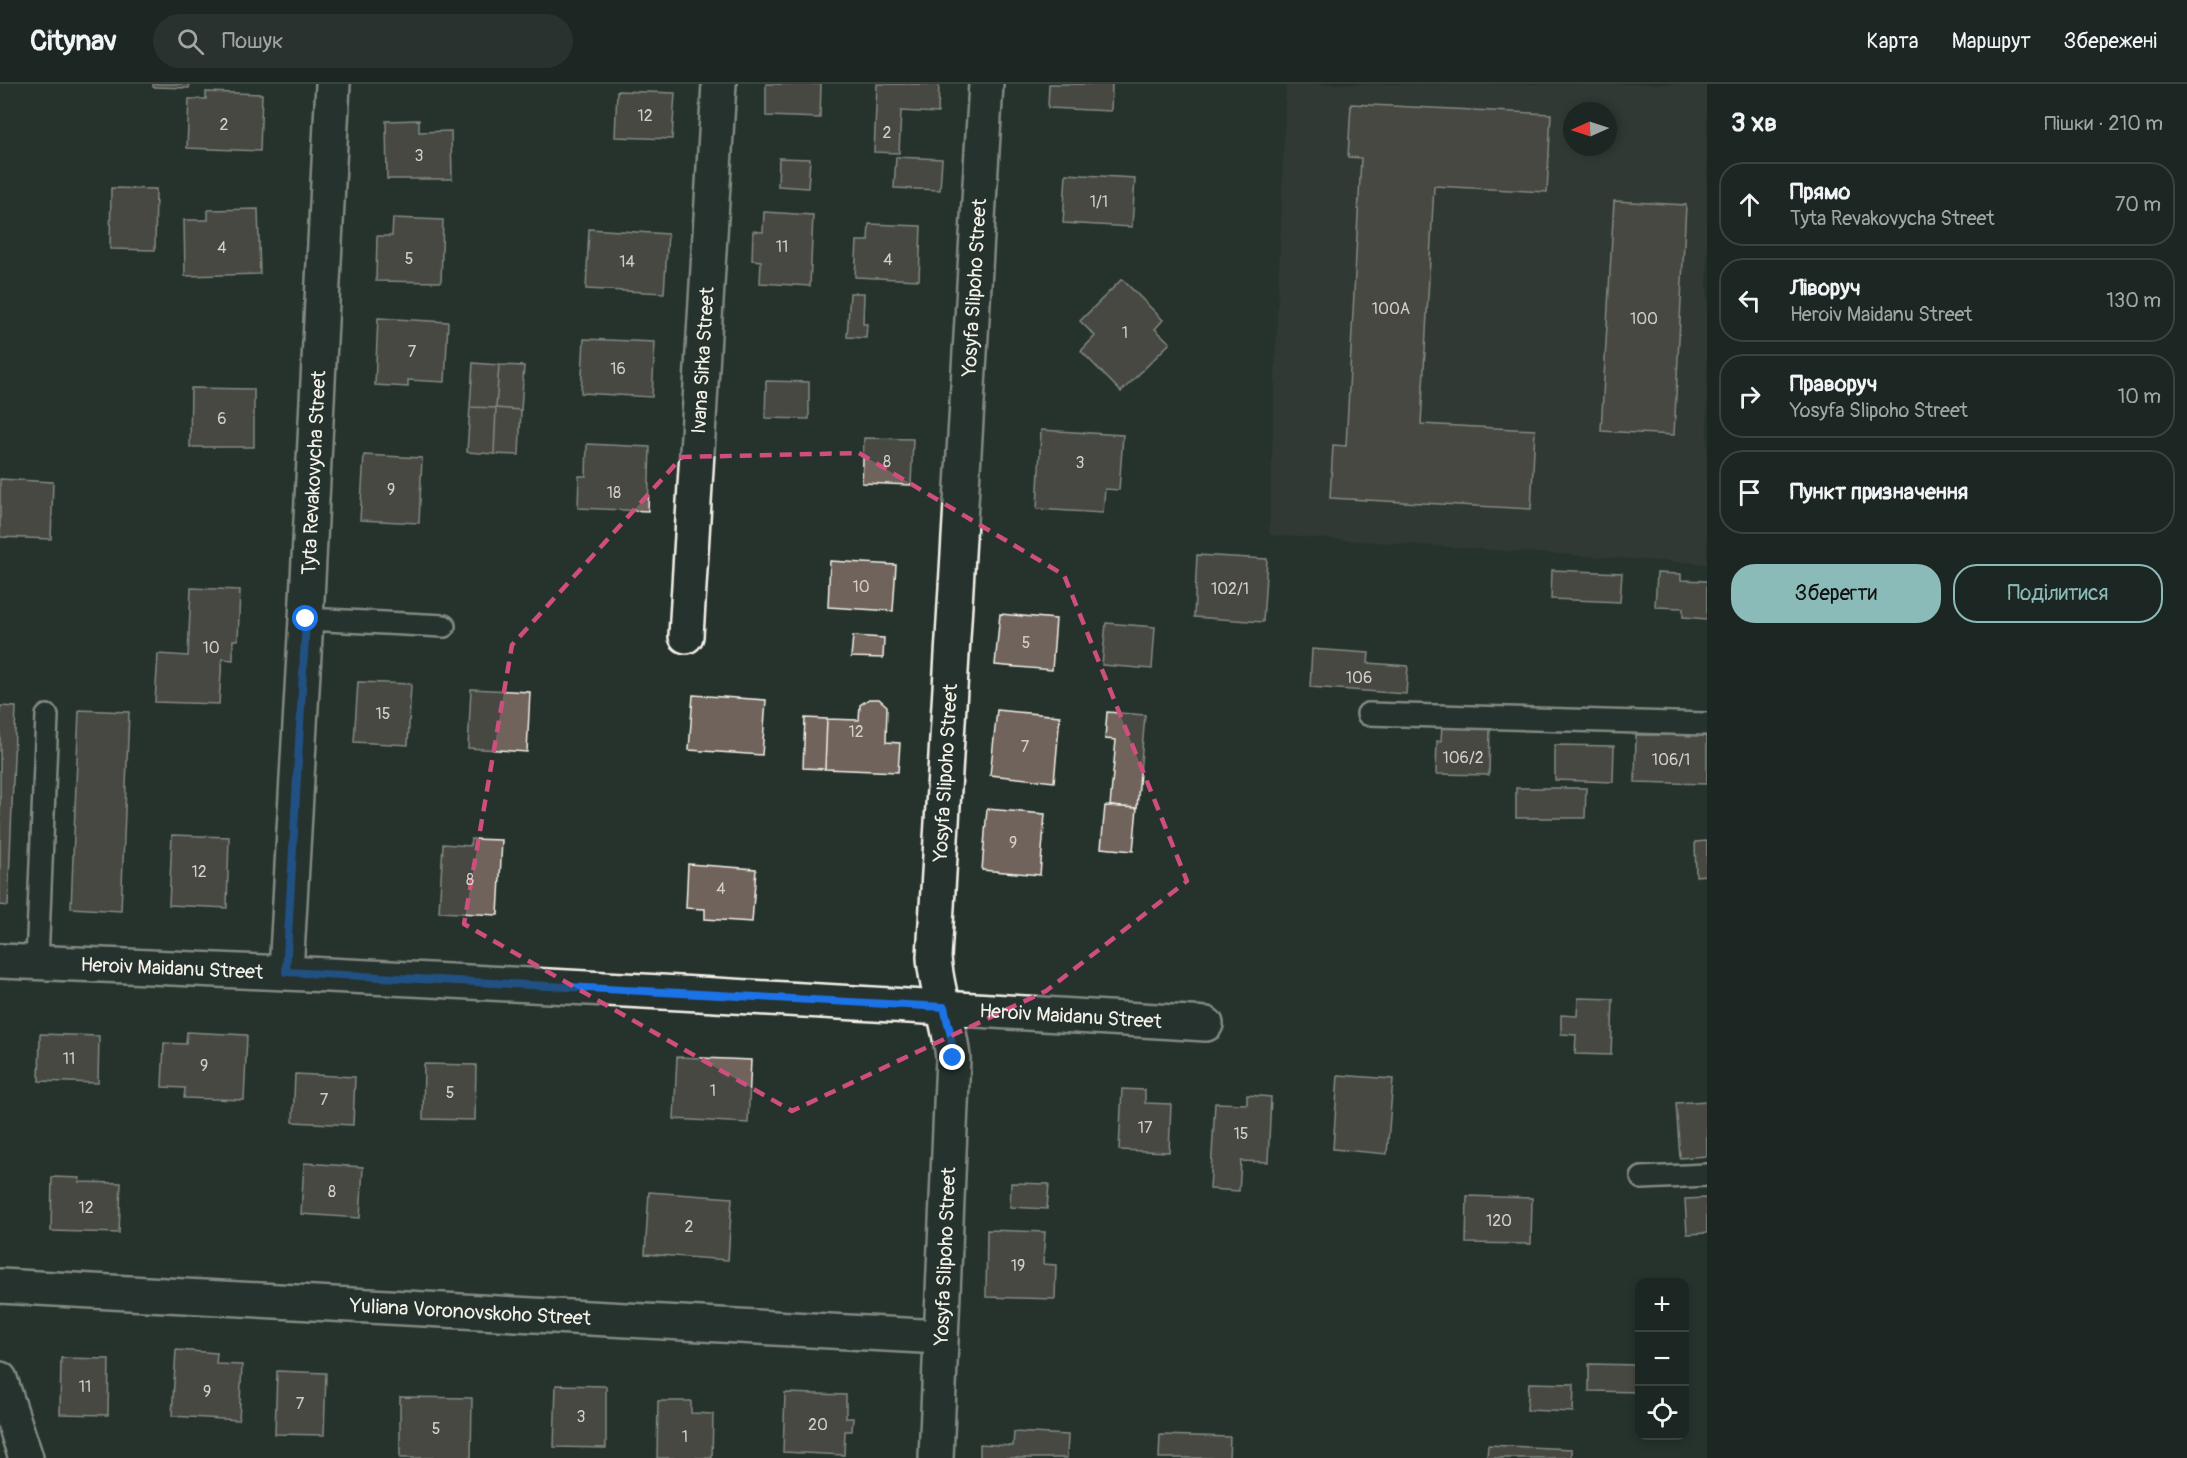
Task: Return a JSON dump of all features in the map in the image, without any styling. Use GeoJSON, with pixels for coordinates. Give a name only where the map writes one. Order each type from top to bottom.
{"type":"FeatureCollection","features":[{"type":"Feature","properties":{"kind":"street","name":"Tyta Revakovycha Street"},"geometry":{"type":"LineString","coordinates":[[286,972],[333,84]]}},
{"type":"Feature","properties":{"kind":"street","name":"Ivana Sirka Street"},"geometry":{"type":"LineString","coordinates":[[686,636],[719,84]]}},
{"type":"Feature","properties":{"kind":"street","name":"Yosyfa Slipoho Street"},"geometry":{"type":"LineString","coordinates":[[936,1458],[953,1058],[951,1036],[935,975],[934,957],[986,84]]}},
{"type":"Feature","properties":{"kind":"street","name":"Heroiv Maidanu Street"},"geometry":{"type":"LineString","coordinates":[[0,961],[286,972],[944,1007],[1206,1024]]}},
{"type":"Feature","properties":{"kind":"street","name":"Yuliana Voronovskoho Street"},"geometry":{"type":"LineString","coordinates":[[0,1286],[941,1337]]}},
{"type":"Feature","properties":{"kind":"street"},"geometry":{"type":"LineString","coordinates":[[0,1379],[26,1458]]}},
{"type":"Feature","properties":{"kind":"lane"},"geometry":{"type":"LineString","coordinates":[[306,619],[444,626]]}},
{"type":"Feature","properties":{"kind":"lane"},"geometry":{"type":"LineString","coordinates":[[1368,714],[1707,724]]}},
{"type":"Feature","properties":{"kind":"lane"},"geometry":{"type":"LineString","coordinates":[[37,962],[47,716]]}},
{"type":"Feature","properties":{"kind":"lane"},"geometry":{"type":"LineString","coordinates":[[1642,1178],[1707,1175]]}},
{"type":"Feature","properties":{"kind":"highlighted area"},"geometry":{"type":"Polygon","coordinates":[[[859,453],[1064,575],[1187,881],[1046,991],[792,1111],[464,924],[512,645],[682,457],[859,453]]]}},
{"type":"Feature","properties":{"kind":"shaded area"},"geometry":{"type":"Polygon","coordinates":[[[1286,84],[1707,84],[1707,564],[1269,535],[1286,84]]]}},
{"type":"Feature","properties":{"kind":"building"},"geometry":{"type":"Polygon","coordinates":[[[153,84],[189,84],[189,88],[153,87],[153,84]]]}},
{"type":"Feature","properties":{"kind":"building"},"geometry":{"type":"Polygon","coordinates":[[[766,84],[821,84],[820,118],[766,116],[766,84]]]}},
{"type":"Feature","properties":{"kind":"building"},"geometry":{"type":"Polygon","coordinates":[[[877,84],[939,84],[938,113],[901,111],[899,153],[874,152],[877,84]]]}},
{"type":"Feature","properties":{"kind":"building"},"geometry":{"type":"Polygon","coordinates":[[[1049,84],[1112,84],[1111,111],[1048,108],[1049,84]]]}},
{"type":"Feature","properties":{"kind":"building"},"geometry":{"type":"Polygon","coordinates":[[[617,91],[675,93],[672,139],[615,137],[617,91]]]}},
{"type":"Feature","properties":{"kind":"building"},"geometry":{"type":"Polygon","coordinates":[[[206,92],[262,94],[260,151],[187,148],[189,99],[206,99],[206,92]]]}},
{"type":"Feature","properties":{"kind":"building"},"geometry":{"type":"Polygon","coordinates":[[[1351,104],[1551,114],[1547,192],[1434,186],[1421,424],[1535,430],[1531,509],[1330,498],[1333,445],[1346,446],[1361,158],[1348,157],[1351,104]]]}},
{"type":"Feature","properties":{"kind":"building"},"geometry":{"type":"Polygon","coordinates":[[[419,120],[419,132],[451,131],[452,179],[387,179],[386,121],[419,120]]]}},
{"type":"Feature","properties":{"kind":"building"},"geometry":{"type":"Polygon","coordinates":[[[896,157],[942,159],[940,190],[894,188],[896,157]]]}},
{"type":"Feature","properties":{"kind":"building"},"geometry":{"type":"Polygon","coordinates":[[[779,158],[810,159],[808,188],[778,186],[779,158]]]}},
{"type":"Feature","properties":{"kind":"building"},"geometry":{"type":"Polygon","coordinates":[[[1066,174],[1135,178],[1132,227],[1063,223],[1066,174]]]}},
{"type":"Feature","properties":{"kind":"building"},"geometry":{"type":"Polygon","coordinates":[[[111,188],[156,189],[155,250],[110,249],[111,188]]]}},
{"type":"Feature","properties":{"kind":"building"},"geometry":{"type":"Polygon","coordinates":[[[1614,201],[1686,205],[1674,435],[1601,431],[1614,201]]]}},
{"type":"Feature","properties":{"kind":"building"},"geometry":{"type":"Polygon","coordinates":[[[258,209],[260,274],[185,276],[184,220],[208,220],[208,210],[258,209]]]}},
{"type":"Feature","properties":{"kind":"building"},"geometry":{"type":"Polygon","coordinates":[[[764,212],[813,215],[810,286],[760,283],[761,261],[752,260],[753,231],[763,232],[764,212]]]}},
{"type":"Feature","properties":{"kind":"building"},"geometry":{"type":"Polygon","coordinates":[[[393,218],[443,220],[441,282],[376,281],[377,236],[392,236],[393,218]]]}},
{"type":"Feature","properties":{"kind":"building"},"geometry":{"type":"Polygon","coordinates":[[[869,224],[921,226],[919,280],[855,277],[857,241],[868,241],[869,224]]]}},
{"type":"Feature","properties":{"kind":"building"},"geometry":{"type":"Polygon","coordinates":[[[589,229],[668,234],[664,293],[586,289],[589,229]]]}},
{"type":"Feature","properties":{"kind":"building"},"geometry":{"type":"Polygon","coordinates":[[[1122,279],[1163,320],[1155,329],[1170,343],[1121,392],[1081,351],[1095,336],[1080,321],[1122,279]]]}},
{"type":"Feature","properties":{"kind":"building"},"geometry":{"type":"Polygon","coordinates":[[[850,293],[864,293],[863,324],[867,324],[866,338],[847,337],[850,293]]]}},
{"type":"Feature","properties":{"kind":"building"},"geometry":{"type":"Polygon","coordinates":[[[378,318],[448,322],[445,382],[408,380],[408,387],[375,385],[378,318]]]}},
{"type":"Feature","properties":{"kind":"building"},"geometry":{"type":"Polygon","coordinates":[[[584,339],[655,342],[652,397],[581,393],[584,339]]]}},
{"type":"Feature","properties":{"kind":"building"},"geometry":{"type":"Polygon","coordinates":[[[473,363],[499,365],[496,408],[470,407],[473,363]]]}},
{"type":"Feature","properties":{"kind":"building"},"geometry":{"type":"Polygon","coordinates":[[[499,365],[524,366],[521,410],[496,408],[499,365]]]}},
{"type":"Feature","properties":{"kind":"building"},"geometry":{"type":"Polygon","coordinates":[[[766,381],[809,382],[809,419],[765,418],[766,381]]]}},
{"type":"Feature","properties":{"kind":"building"},"geometry":{"type":"Polygon","coordinates":[[[191,388],[254,389],[254,447],[190,447],[191,388]]]}},
{"type":"Feature","properties":{"kind":"building"},"geometry":{"type":"Polygon","coordinates":[[[470,407],[496,408],[494,454],[467,452],[470,407]]]}},
{"type":"Feature","properties":{"kind":"building"},"geometry":{"type":"Polygon","coordinates":[[[496,408],[521,410],[519,455],[494,454],[496,408]]]}},
{"type":"Feature","properties":{"kind":"building"},"geometry":{"type":"Polygon","coordinates":[[[1041,430],[1123,435],[1119,490],[1105,489],[1103,513],[1037,509],[1041,430]]]}},
{"type":"Feature","properties":{"kind":"building"},"geometry":{"type":"Polygon","coordinates":[[[864,438],[913,439],[911,485],[862,483],[864,438]]]}},
{"type":"Feature","properties":{"kind":"building"},"geometry":{"type":"Polygon","coordinates":[[[587,444],[650,447],[648,511],[578,508],[579,476],[586,476],[587,444]]]}},
{"type":"Feature","properties":{"kind":"building"},"geometry":{"type":"Polygon","coordinates":[[[364,455],[422,458],[419,523],[360,520],[364,455]]]}},
{"type":"Feature","properties":{"kind":"building"},"geometry":{"type":"Polygon","coordinates":[[[0,479],[53,482],[51,539],[0,537],[0,479]]]}},
{"type":"Feature","properties":{"kind":"building"},"geometry":{"type":"Polygon","coordinates":[[[1197,555],[1267,559],[1263,622],[1194,617],[1197,555]]]}},
{"type":"Feature","properties":{"kind":"building"},"geometry":{"type":"Polygon","coordinates":[[[830,561],[896,565],[893,611],[828,607],[830,561]]]}},
{"type":"Feature","properties":{"kind":"building"},"geometry":{"type":"Polygon","coordinates":[[[1552,570],[1622,573],[1620,602],[1551,599],[1552,570]]]}},
{"type":"Feature","properties":{"kind":"building"},"geometry":{"type":"Polygon","coordinates":[[[1657,573],[1681,574],[1681,580],[1707,581],[1707,619],[1683,617],[1683,608],[1655,607],[1657,573]]]}},
{"type":"Feature","properties":{"kind":"building"},"geometry":{"type":"Polygon","coordinates":[[[191,588],[240,590],[238,640],[233,640],[233,660],[222,659],[219,704],[155,702],[158,654],[188,656],[191,588]]]}},
{"type":"Feature","properties":{"kind":"building"},"geometry":{"type":"Polygon","coordinates":[[[1000,614],[1056,619],[1052,670],[995,665],[1000,614]]]}},
{"type":"Feature","properties":{"kind":"building"},"geometry":{"type":"Polygon","coordinates":[[[1106,623],[1155,627],[1152,669],[1102,665],[1106,623]]]}},
{"type":"Feature","properties":{"kind":"building"},"geometry":{"type":"Polygon","coordinates":[[[853,636],[884,638],[883,658],[851,657],[853,636]]]}},
{"type":"Feature","properties":{"kind":"building"},"geometry":{"type":"Polygon","coordinates":[[[1312,649],[1369,653],[1368,663],[1408,666],[1406,694],[1310,687],[1312,649]]]}},
{"type":"Feature","properties":{"kind":"building"},"geometry":{"type":"Polygon","coordinates":[[[358,682],[411,684],[408,745],[354,742],[358,682]]]}},
{"type":"Feature","properties":{"kind":"building"},"geometry":{"type":"Polygon","coordinates":[[[471,689],[530,692],[527,752],[468,748],[471,689]]]}},
{"type":"Feature","properties":{"kind":"building"},"geometry":{"type":"Polygon","coordinates":[[[693,695],[766,700],[762,755],[689,750],[693,695]]]}},
{"type":"Feature","properties":{"kind":"building"},"geometry":{"type":"Polygon","coordinates":[[[869,699],[879,699],[887,706],[886,742],[900,743],[898,772],[825,769],[827,719],[859,720],[860,705],[869,699]]]}},
{"type":"Feature","properties":{"kind":"building"},"geometry":{"type":"Polygon","coordinates":[[[0,706],[16,707],[8,906],[0,905],[0,706]]]}},
{"type":"Feature","properties":{"kind":"building"},"geometry":{"type":"Polygon","coordinates":[[[79,710],[129,712],[121,911],[71,908],[79,710]]]}},
{"type":"Feature","properties":{"kind":"building"},"geometry":{"type":"Polygon","coordinates":[[[997,710],[1060,716],[1054,782],[990,775],[997,710]]]}},
{"type":"Feature","properties":{"kind":"building"},"geometry":{"type":"Polygon","coordinates":[[[1107,712],[1145,715],[1137,808],[1110,806],[1116,740],[1105,739],[1107,712]]]}},
{"type":"Feature","properties":{"kind":"building"},"geometry":{"type":"Polygon","coordinates":[[[805,718],[827,719],[825,769],[803,768],[805,718]]]}},
{"type":"Feature","properties":{"kind":"building"},"geometry":{"type":"Polygon","coordinates":[[[1442,724],[1490,725],[1489,775],[1436,774],[1437,741],[1441,741],[1442,724]]]}},
{"type":"Feature","properties":{"kind":"building"},"geometry":{"type":"Polygon","coordinates":[[[1636,735],[1707,735],[1707,784],[1635,782],[1636,735]]]}},
{"type":"Feature","properties":{"kind":"building"},"geometry":{"type":"Polygon","coordinates":[[[1555,745],[1614,746],[1613,782],[1555,780],[1555,745]]]}},
{"type":"Feature","properties":{"kind":"building"},"geometry":{"type":"Polygon","coordinates":[[[1516,788],[1586,788],[1585,818],[1516,818],[1516,788]]]}},
{"type":"Feature","properties":{"kind":"building"},"geometry":{"type":"Polygon","coordinates":[[[1105,806],[1137,808],[1133,851],[1101,848],[1105,806]]]}},
{"type":"Feature","properties":{"kind":"building"},"geometry":{"type":"Polygon","coordinates":[[[987,809],[1045,814],[1040,875],[982,870],[987,809]]]}},
{"type":"Feature","properties":{"kind":"building"},"geometry":{"type":"Polygon","coordinates":[[[172,835],[229,837],[227,908],[169,905],[172,835]]]}},
{"type":"Feature","properties":{"kind":"building"},"geometry":{"type":"Polygon","coordinates":[[[471,839],[502,840],[498,915],[439,912],[443,844],[470,846],[471,839]]]}},
{"type":"Feature","properties":{"kind":"building"},"geometry":{"type":"Polygon","coordinates":[[[1707,841],[1707,875],[1696,876],[1695,842],[1707,841]]]}},
{"type":"Feature","properties":{"kind":"building"},"geometry":{"type":"Polygon","coordinates":[[[688,864],[756,869],[752,922],[705,919],[705,909],[686,908],[688,864]]]}},
{"type":"Feature","properties":{"kind":"building"},"geometry":{"type":"Polygon","coordinates":[[[1578,998],[1613,999],[1611,1055],[1575,1054],[1576,1035],[1561,1034],[1561,1015],[1577,1016],[1578,998]]]}},
{"type":"Feature","properties":{"kind":"building"},"geometry":{"type":"Polygon","coordinates":[[[187,1032],[247,1035],[244,1100],[184,1098],[185,1088],[162,1087],[164,1043],[186,1044],[187,1032]]]}},
{"type":"Feature","properties":{"kind":"building"},"geometry":{"type":"Polygon","coordinates":[[[40,1034],[99,1036],[98,1083],[39,1081],[40,1034]]]}},
{"type":"Feature","properties":{"kind":"building"},"geometry":{"type":"Polygon","coordinates":[[[677,1057],[751,1060],[748,1123],[674,1119],[677,1057]]]}},
{"type":"Feature","properties":{"kind":"building"},"geometry":{"type":"Polygon","coordinates":[[[424,1064],[476,1065],[475,1120],[423,1119],[424,1064]]]}},
{"type":"Feature","properties":{"kind":"building"},"geometry":{"type":"Polygon","coordinates":[[[295,1074],[355,1077],[353,1125],[293,1122],[295,1074]]]}},
{"type":"Feature","properties":{"kind":"building"},"geometry":{"type":"Polygon","coordinates":[[[1338,1075],[1393,1079],[1387,1154],[1333,1149],[1338,1075]]]}},
{"type":"Feature","properties":{"kind":"building"},"geometry":{"type":"Polygon","coordinates":[[[1122,1089],[1145,1090],[1145,1103],[1171,1104],[1169,1152],[1119,1150],[1122,1089]]]}},
{"type":"Feature","properties":{"kind":"building"},"geometry":{"type":"Polygon","coordinates":[[[1247,1095],[1271,1097],[1268,1162],[1241,1161],[1239,1191],[1210,1189],[1215,1103],[1247,1104],[1247,1095]]]}},
{"type":"Feature","properties":{"kind":"building"},"geometry":{"type":"Polygon","coordinates":[[[1707,1101],[1707,1156],[1680,1158],[1676,1103],[1707,1101]]]}},
{"type":"Feature","properties":{"kind":"building"},"geometry":{"type":"Polygon","coordinates":[[[304,1163],[363,1167],[360,1218],[301,1214],[304,1163]]]}},
{"type":"Feature","properties":{"kind":"building"},"geometry":{"type":"Polygon","coordinates":[[[52,1177],[80,1178],[79,1182],[121,1183],[119,1233],[51,1231],[52,1177]]]}},
{"type":"Feature","properties":{"kind":"building"},"geometry":{"type":"Polygon","coordinates":[[[1011,1183],[1049,1184],[1047,1209],[1010,1207],[1011,1183]]]}},
{"type":"Feature","properties":{"kind":"building"},"geometry":{"type":"Polygon","coordinates":[[[649,1192],[732,1198],[728,1260],[645,1254],[649,1192]]]}},
{"type":"Feature","properties":{"kind":"building"},"geometry":{"type":"Polygon","coordinates":[[[1467,1196],[1532,1198],[1531,1244],[1466,1243],[1467,1196]]]}},
{"type":"Feature","properties":{"kind":"building"},"geometry":{"type":"Polygon","coordinates":[[[1707,1198],[1707,1233],[1687,1234],[1685,1199],[1707,1198]]]}},
{"type":"Feature","properties":{"kind":"building"},"geometry":{"type":"Polygon","coordinates":[[[987,1230],[1045,1232],[1043,1264],[1056,1265],[1055,1299],[986,1297],[987,1230]]]}},
{"type":"Feature","properties":{"kind":"building"},"geometry":{"type":"Polygon","coordinates":[[[176,1350],[217,1353],[216,1364],[242,1365],[239,1420],[172,1416],[176,1350]]]}},
{"type":"Feature","properties":{"kind":"building"},"geometry":{"type":"Polygon","coordinates":[[[61,1358],[109,1359],[108,1415],[60,1414],[61,1358]]]}},
{"type":"Feature","properties":{"kind":"building"},"geometry":{"type":"Polygon","coordinates":[[[1589,1364],[1635,1365],[1635,1392],[1589,1391],[1589,1364]]]}},
{"type":"Feature","properties":{"kind":"building"},"geometry":{"type":"Polygon","coordinates":[[[277,1371],[326,1373],[324,1435],[275,1434],[277,1371]]]}},
{"type":"Feature","properties":{"kind":"building"},"geometry":{"type":"Polygon","coordinates":[[[1529,1383],[1574,1384],[1573,1412],[1527,1410],[1529,1383]]]}},
{"type":"Feature","properties":{"kind":"building"},"geometry":{"type":"Polygon","coordinates":[[[556,1385],[606,1386],[606,1448],[554,1447],[556,1385]]]}},
{"type":"Feature","properties":{"kind":"building"},"geometry":{"type":"Polygon","coordinates":[[[785,1393],[846,1395],[846,1418],[853,1418],[852,1431],[845,1431],[844,1455],[783,1452],[785,1393]]]}},
{"type":"Feature","properties":{"kind":"building"},"geometry":{"type":"Polygon","coordinates":[[[400,1397],[472,1398],[471,1458],[400,1458],[400,1397]]]}},
{"type":"Feature","properties":{"kind":"building"},"geometry":{"type":"Polygon","coordinates":[[[658,1401],[691,1401],[691,1413],[713,1414],[712,1458],[657,1458],[658,1401]]]}},
{"type":"Feature","properties":{"kind":"building"},"geometry":{"type":"Polygon","coordinates":[[[1014,1432],[1068,1435],[1067,1458],[980,1458],[980,1444],[1013,1446],[1014,1432]]]}},
{"type":"Feature","properties":{"kind":"building"},"geometry":{"type":"Polygon","coordinates":[[[1160,1435],[1230,1437],[1229,1458],[1159,1458],[1160,1435]]]}},
{"type":"Feature","properties":{"kind":"building"},"geometry":{"type":"Polygon","coordinates":[[[1488,1445],[1572,1449],[1572,1458],[1487,1458],[1488,1445]]]}},
{"type":"Feature","properties":{"kind":"route"},"geometry":{"type":"LineString","coordinates":[[306,619],[286,972],[944,1007],[951,1036],[953,1058]]}}]}
